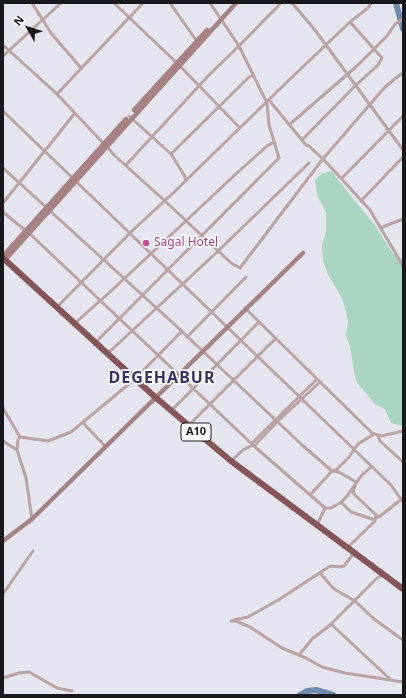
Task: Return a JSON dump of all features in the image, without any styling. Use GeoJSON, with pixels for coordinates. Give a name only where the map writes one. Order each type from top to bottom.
{"type":"FeatureCollection","features":[{"type":"Feature","properties":{"kind":"highway","name":"A10"},"geometry":{"type":"LineString","coordinates":[[3,258],[155,397],[231,461],[403,589]]}},
{"type":"Feature","properties":{"kind":"street"},"geometry":{"type":"LineString","coordinates":[[32,3],[42,20],[81,68]]}},
{"type":"Feature","properties":{"kind":"street"},"geometry":{"type":"LineString","coordinates":[[3,56],[61,3]]}},
{"type":"Feature","properties":{"kind":"street"},"geometry":{"type":"LineString","coordinates":[[114,3],[178,64],[240,128]]}},
{"type":"Feature","properties":{"kind":"street"},"geometry":{"type":"LineString","coordinates":[[56,94],[143,3]]}},
{"type":"Feature","properties":{"kind":"street"},"geometry":{"type":"LineString","coordinates":[[170,3],[196,40]]}},
{"type":"Feature","properties":{"kind":"street"},"geometry":{"type":"LineString","coordinates":[[210,3],[239,46],[267,101],[302,140],[342,178],[370,210],[403,266]]}},
{"type":"Feature","properties":{"kind":"street"},"geometry":{"type":"LineString","coordinates":[[3,258],[234,3]]}},
{"type":"Feature","properties":{"kind":"street"},"geometry":{"type":"LineString","coordinates":[[126,165],[199,85],[281,3]]}},
{"type":"Feature","properties":{"kind":"street"},"geometry":{"type":"LineString","coordinates":[[292,3],[326,45],[368,105],[403,150]]}},
{"type":"Feature","properties":{"kind":"street"},"geometry":{"type":"LineString","coordinates":[[56,308],[129,233],[186,181],[350,22],[369,7],[371,3]]}},
{"type":"Feature","properties":{"kind":"street"},"geometry":{"type":"LineString","coordinates":[[178,64],[196,40],[221,18]]}},
{"type":"Feature","properties":{"kind":"street"},"geometry":{"type":"LineString","coordinates":[[289,125],[347,75],[375,48],[395,24],[403,19]]}},
{"type":"Feature","properties":{"kind":"street"},"geometry":{"type":"LineString","coordinates":[[302,140],[381,61],[382,58],[375,48],[350,22]]}},
{"type":"Feature","properties":{"kind":"street"},"geometry":{"type":"LineString","coordinates":[[3,45],[56,94],[114,155],[238,268],[241,267],[322,160],[368,105],[385,87],[401,74]]}},
{"type":"Feature","properties":{"kind":"street"},"geometry":{"type":"LineString","coordinates":[[171,154],[248,78],[253,75]]}},
{"type":"Feature","properties":{"kind":"street"},"geometry":{"type":"LineString","coordinates":[[95,343],[276,162],[279,154],[269,125],[267,101]]}},
{"type":"Feature","properties":{"kind":"street"},"geometry":{"type":"LineString","coordinates":[[3,110],[226,327],[301,397],[353,450],[392,485],[402,500],[379,517],[354,493],[356,482]]}},
{"type":"Feature","properties":{"kind":"street"},"geometry":{"type":"LineString","coordinates":[[3,204],[75,113]]}},
{"type":"Feature","properties":{"kind":"street"},"geometry":{"type":"LineString","coordinates":[[342,178],[403,116]]}},
{"type":"Feature","properties":{"kind":"street"},"geometry":{"type":"LineString","coordinates":[[130,117],[171,154],[186,181]]}},
{"type":"Feature","properties":{"kind":"street"},"geometry":{"type":"LineString","coordinates":[[74,324],[102,300],[267,146],[274,142]]}},
{"type":"Feature","properties":{"kind":"street"},"geometry":{"type":"LineString","coordinates":[[361,201],[403,157]]}},
{"type":"Feature","properties":{"kind":"street"},"geometry":{"type":"LineString","coordinates":[[107,354],[132,329],[218,251],[308,163]]}},
{"type":"Feature","properties":{"kind":"street"},"geometry":{"type":"LineString","coordinates":[[3,168],[332,471],[339,472],[356,482]]}},
{"type":"Feature","properties":{"kind":"street"},"geometry":{"type":"LineString","coordinates":[[3,212],[28,232],[82,281],[253,445],[325,508],[331,508],[341,502],[356,482],[372,467]]}},
{"type":"Feature","properties":{"kind":"street"},"geometry":{"type":"LineString","coordinates":[[380,228],[403,218]]}},
{"type":"Feature","properties":{"kind":"street"},"geometry":{"type":"LineString","coordinates":[[3,541],[32,519],[245,308],[303,253]]}},
{"type":"Feature","properties":{"kind":"street"},"geometry":{"type":"LineString","coordinates":[[187,337],[246,278]]}},
{"type":"Feature","properties":{"kind":"street"},"geometry":{"type":"LineString","coordinates":[[245,308],[374,434],[378,436],[403,431]]}},
{"type":"Feature","properties":{"kind":"street"},"geometry":{"type":"LineString","coordinates":[[172,411],[259,322]]}},
{"type":"Feature","properties":{"kind":"street"},"geometry":{"type":"LineString","coordinates":[[20,437],[48,442],[67,434],[83,423],[135,379],[182,332]]}},
{"type":"Feature","properties":{"kind":"street"},"geometry":{"type":"LineString","coordinates":[[189,426],[276,338]]}},
{"type":"Feature","properties":{"kind":"street"},"geometry":{"type":"LineString","coordinates":[[231,461],[243,450],[253,445],[319,380]]}},
{"type":"Feature","properties":{"kind":"street"},"geometry":{"type":"LineString","coordinates":[[3,408],[20,437],[17,450],[26,478],[32,519]]}},
{"type":"Feature","properties":{"kind":"street"},"geometry":{"type":"LineString","coordinates":[[83,423],[105,446]]}},
{"type":"Feature","properties":{"kind":"street"},"geometry":{"type":"LineString","coordinates":[[310,495],[332,471],[336,470],[358,444],[374,434]]}},
{"type":"Feature","properties":{"kind":"street"},"geometry":{"type":"LineString","coordinates":[[378,436],[380,441],[403,462]]}},
{"type":"Feature","properties":{"kind":"street"},"geometry":{"type":"LineString","coordinates":[[3,441],[17,450]]}},
{"type":"Feature","properties":{"kind":"street"},"geometry":{"type":"LineString","coordinates":[[341,502],[351,512],[375,520]]}},
{"type":"Feature","properties":{"kind":"street"},"geometry":{"type":"LineString","coordinates":[[317,526],[325,508]]}},
{"type":"Feature","properties":{"kind":"street"},"geometry":{"type":"LineString","coordinates":[[347,548],[375,520],[376,515]]}},
{"type":"Feature","properties":{"kind":"street"},"geometry":{"type":"LineString","coordinates":[[3,594],[33,551]]}},
{"type":"Feature","properties":{"kind":"street"},"geometry":{"type":"LineString","coordinates":[[354,553],[344,566],[340,568],[331,566],[248,617],[231,621],[236,621],[250,627],[282,648],[322,667],[336,671],[403,682]]}},
{"type":"Feature","properties":{"kind":"street"},"geometry":{"type":"LineString","coordinates":[[320,573],[334,589],[355,601],[374,619],[403,640]]}},
{"type":"Feature","properties":{"kind":"street"},"geometry":{"type":"LineString","coordinates":[[299,655],[313,638],[331,624],[377,578],[384,575]]}},
{"type":"Feature","properties":{"kind":"street"},"geometry":{"type":"LineString","coordinates":[[331,624],[390,679]]}},
{"type":"Feature","properties":{"kind":"street"},"geometry":{"type":"LineString","coordinates":[[3,678],[18,673],[29,672],[57,688],[72,691]]}},
{"type":"Feature","properties":{"kind":"green space"},"geometry":{"type":"Polygon","coordinates":[[[331,171],[374,224],[393,254],[403,260],[403,426],[391,423],[385,409],[376,405],[357,383],[355,377],[350,347],[346,335],[348,321],[346,311],[342,298],[328,275],[323,261],[322,245],[326,232],[326,213],[317,195],[315,180],[321,174],[331,171]]]}},
{"type":"Feature","properties":{"kind":"waterway"},"geometry":{"type":"LineString","coordinates":[[396,3],[403,29]]}},
{"type":"Feature","properties":{"kind":"waterway"},"geometry":{"type":"LineString","coordinates":[[300,695],[307,691],[316,690],[333,695]]}},
{"type":"Feature","properties":{"kind":"place","name":"Sagal Hotel"},"geometry":{"type":"Point","coordinates":[146,243]}},
{"type":"Feature","properties":{"kind":"district","name":"DEGEHABUR"},"geometry":{"type":"Point","coordinates":[162,378]}}]}
